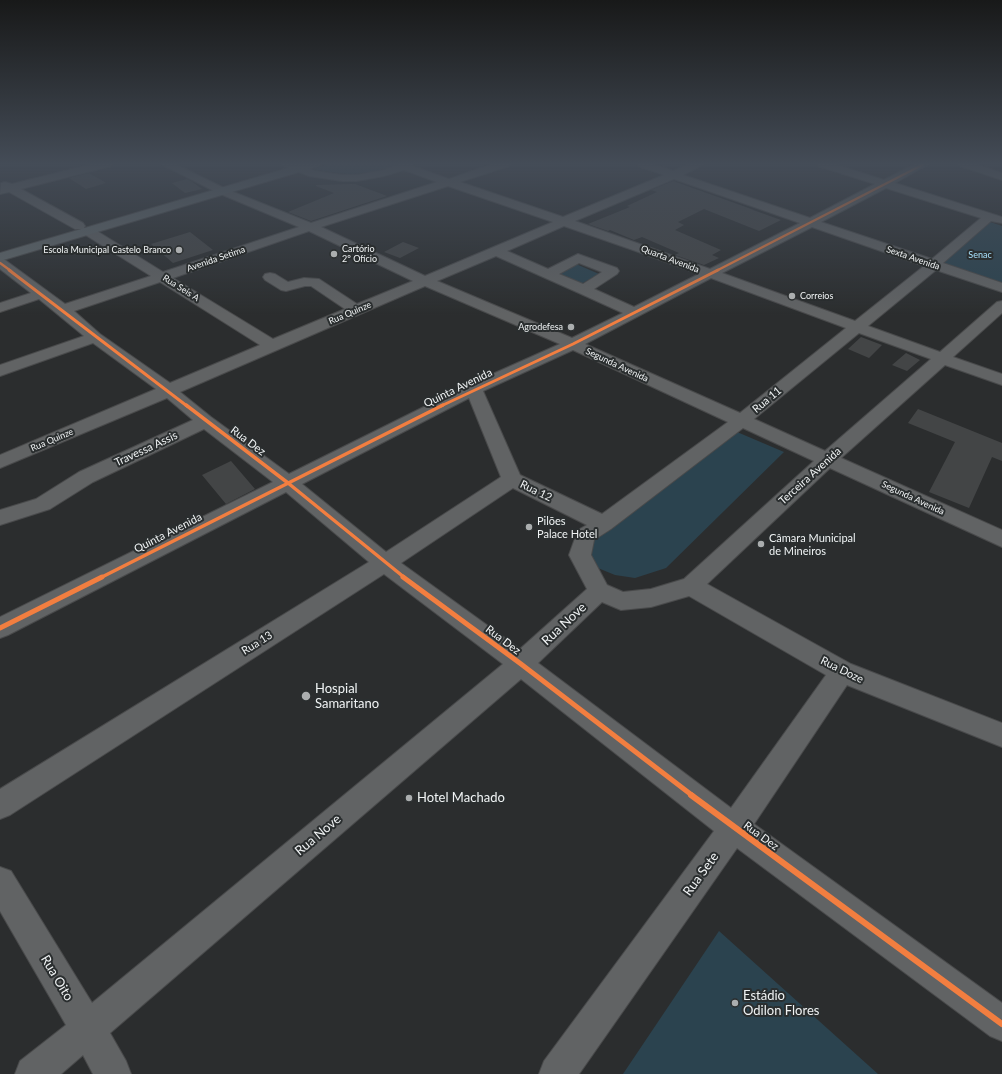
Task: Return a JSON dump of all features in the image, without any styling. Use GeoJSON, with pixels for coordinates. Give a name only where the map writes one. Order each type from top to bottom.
{"type":"FeatureCollection","features":[{"type":"Feature","properties":{"kind":"main road"},"geometry":{"type":"LineString","coordinates":[[0,250],[131,214]]}},
{"type":"Feature","properties":{"kind":"main road"},"geometry":{"type":"LineString","coordinates":[[0,257],[84,228]]}},
{"type":"Feature","properties":{"kind":"street","name":"Rua Seis A"},"geometry":{"type":"LineString","coordinates":[[55,214],[84,228],[273,346]]}},
{"type":"Feature","properties":{"kind":"street","name":"Segunda Avenida"},"geometry":{"type":"LineString","coordinates":[[279,214],[310,227],[424,281],[573,344],[1002,539]]}},
{"type":"Feature","properties":{"kind":"street","name":"Avenida Setima"},"geometry":{"type":"LineString","coordinates":[[63,310],[351,214]]}},
{"type":"Feature","properties":{"kind":"street","name":"Quarta Avenida"},"geometry":{"type":"LineString","coordinates":[[541,214],[638,247],[1002,380]]}},
{"type":"Feature","properties":{"kind":"street","name":"Rua Quinze"},"geometry":{"type":"LineString","coordinates":[[0,462],[582,214]]}},
{"type":"Feature","properties":{"kind":"street","name":"Sexta Avenida"},"geometry":{"type":"LineString","coordinates":[[788,214],[1002,288]]}},
{"type":"Feature","properties":{"kind":"street","name":"Quinta Avenida"},"geometry":{"type":"LineString","coordinates":[[0,628],[474,389],[573,344],[636,313],[827,214]]}},
{"type":"Feature","properties":{"kind":"street"},"geometry":{"type":"LineString","coordinates":[[981,214],[996,219]]}},
{"type":"Feature","properties":{"kind":"street","name":"Rua 11"},"geometry":{"type":"LineString","coordinates":[[600,591],[580,555],[585,536],[604,524],[741,421],[856,326],[933,265],[996,219]]}},
{"type":"Feature","properties":{"kind":"street"},"geometry":{"type":"LineString","coordinates":[[496,250],[636,313]]}},
{"type":"Feature","properties":{"kind":"street"},"geometry":{"type":"LineString","coordinates":[[548,274],[578,258],[612,271],[584,290]]}},
{"type":"Feature","properties":{"kind":"street","name":"Rua Dez"},"geometry":{"type":"LineString","coordinates":[[0,263],[288,483],[385,563],[520,664],[734,828],[1002,1024]]}},
{"type":"Feature","properties":{"kind":"street"},"geometry":{"type":"LineString","coordinates":[[270,278],[286,287],[304,282],[314,282],[356,310]]}},
{"type":"Feature","properties":{"kind":"street"},"geometry":{"type":"LineString","coordinates":[[0,308],[41,294]]}},
{"type":"Feature","properties":{"kind":"street","name":"Terceira Avenida"},"geometry":{"type":"LineString","coordinates":[[600,591],[621,601],[651,598],[691,586],[828,459],[1002,305]]}},
{"type":"Feature","properties":{"kind":"street"},"geometry":{"type":"LineString","coordinates":[[0,371],[95,337]]}},
{"type":"Feature","properties":{"kind":"street","name":"Rua 12"},"geometry":{"type":"LineString","coordinates":[[474,389],[512,479],[604,524]]}},
{"type":"Feature","properties":{"kind":"street","name":"Travessa Assis"},"geometry":{"type":"LineString","coordinates":[[0,514],[35,494],[86,477],[205,421]]}},
{"type":"Feature","properties":{"kind":"street","name":"Travessa Assis"},"geometry":{"type":"LineString","coordinates":[[0,518],[43,504],[86,477]]}},
{"type":"Feature","properties":{"kind":"street","name":"Rua 13"},"geometry":{"type":"LineString","coordinates":[[0,804],[385,563],[512,479]]}},
{"type":"Feature","properties":{"kind":"street","name":"Rua Doze"},"geometry":{"type":"LineString","coordinates":[[691,586],[842,672],[1002,735]]}},
{"type":"Feature","properties":{"kind":"street","name":"Rua Nove"},"geometry":{"type":"LineString","coordinates":[[33,1074],[520,664],[600,591]]}},
{"type":"Feature","properties":{"kind":"street","name":"Rua Sete"},"geometry":{"type":"LineString","coordinates":[[557,1074],[734,828],[842,672]]}},
{"type":"Feature","properties":{"kind":"street","name":"Rua Oito"},"geometry":{"type":"LineString","coordinates":[[0,882],[88,1029],[113,1074]]}},
{"type":"Feature","properties":{"kind":"green space","name":"Senac"},"geometry":{"type":"Polygon","coordinates":[[[987,221],[1002,226],[1002,285],[939,263],[987,221]]]}},
{"type":"Feature","properties":{"kind":"green space"},"geometry":{"type":"Polygon","coordinates":[[[576,264],[599,274],[581,284],[558,273],[576,264]]]}},
{"type":"Feature","properties":{"kind":"green space"},"geometry":{"type":"Polygon","coordinates":[[[737,432],[784,452],[666,568],[635,578],[615,575],[593,566],[588,540],[737,432]]]}},
{"type":"Feature","properties":{"kind":"green space","name":"Estádio Odilon Flores"},"geometry":{"type":"Polygon","coordinates":[[[719,931],[878,1074],[623,1074],[719,931]]]}},
{"type":"Feature","properties":{"kind":"building"},"geometry":{"type":"Polygon","coordinates":[[[293,214],[332,214],[311,221],[293,214]]]}},
{"type":"Feature","properties":{"kind":"building"},"geometry":{"type":"Polygon","coordinates":[[[612,214],[694,214],[678,222],[684,225],[675,230],[721,250],[712,255],[719,258],[704,265],[675,255],[679,253],[642,237],[634,240],[610,230],[608,231],[588,224],[612,214]]]}},
{"type":"Feature","properties":{"kind":"building"},"geometry":{"type":"Polygon","coordinates":[[[717,214],[765,214],[781,220],[759,231],[717,214]]]}},
{"type":"Feature","properties":{"kind":"building"},"geometry":{"type":"Polygon","coordinates":[[[190,232],[213,250],[173,263],[151,244],[190,232]]]}},
{"type":"Feature","properties":{"kind":"building"},"geometry":{"type":"Polygon","coordinates":[[[403,242],[419,248],[400,258],[384,252],[403,242]]]}},
{"type":"Feature","properties":{"kind":"building"},"geometry":{"type":"Polygon","coordinates":[[[861,337],[882,345],[869,358],[848,349],[861,337]]]}},
{"type":"Feature","properties":{"kind":"building"},"geometry":{"type":"Polygon","coordinates":[[[906,353],[920,360],[907,371],[892,365],[906,353]]]}},
{"type":"Feature","properties":{"kind":"building"},"geometry":{"type":"Polygon","coordinates":[[[918,409],[1002,443],[1002,461],[992,457],[969,508],[929,492],[955,442],[908,423],[918,409]]]}},
{"type":"Feature","properties":{"kind":"building"},"geometry":{"type":"Polygon","coordinates":[[[231,461],[255,489],[226,504],[202,475],[231,461]]]}},
{"type":"Feature","properties":{"kind":"cycle path"},"geometry":{"type":"LineString","coordinates":[[0,628],[474,389],[573,344],[826,214]]}},
{"type":"Feature","properties":{"kind":"cycle path"},"geometry":{"type":"LineString","coordinates":[[0,263],[288,483],[385,563],[521,664],[734,828],[1002,1024]]}},
{"type":"Feature","properties":{"kind":"place","name":"Escola Municipal Castelo Branco"},"geometry":{"type":"Point","coordinates":[179,250]}},
{"type":"Feature","properties":{"kind":"place","name":"Cartório 2º Ofício"},"geometry":{"type":"Point","coordinates":[334,254]}},
{"type":"Feature","properties":{"kind":"place","name":"Correios"},"geometry":{"type":"Point","coordinates":[792,296]}},
{"type":"Feature","properties":{"kind":"place","name":"Agrodefesa"},"geometry":{"type":"Point","coordinates":[571,327]}},
{"type":"Feature","properties":{"kind":"place","name":"Pilões Palace Hotel"},"geometry":{"type":"Point","coordinates":[529,527]}},
{"type":"Feature","properties":{"kind":"place","name":"Câmara Municipal de Mineiros"},"geometry":{"type":"Point","coordinates":[761,544]}},
{"type":"Feature","properties":{"kind":"place","name":"Hospial Samaritano"},"geometry":{"type":"Point","coordinates":[306,696]}},
{"type":"Feature","properties":{"kind":"place","name":"Hotel Machado"},"geometry":{"type":"Point","coordinates":[409,798]}},
{"type":"Feature","properties":{"kind":"place","name":"Estádio Odilon Flores"},"geometry":{"type":"Point","coordinates":[735,1003]}}]}
